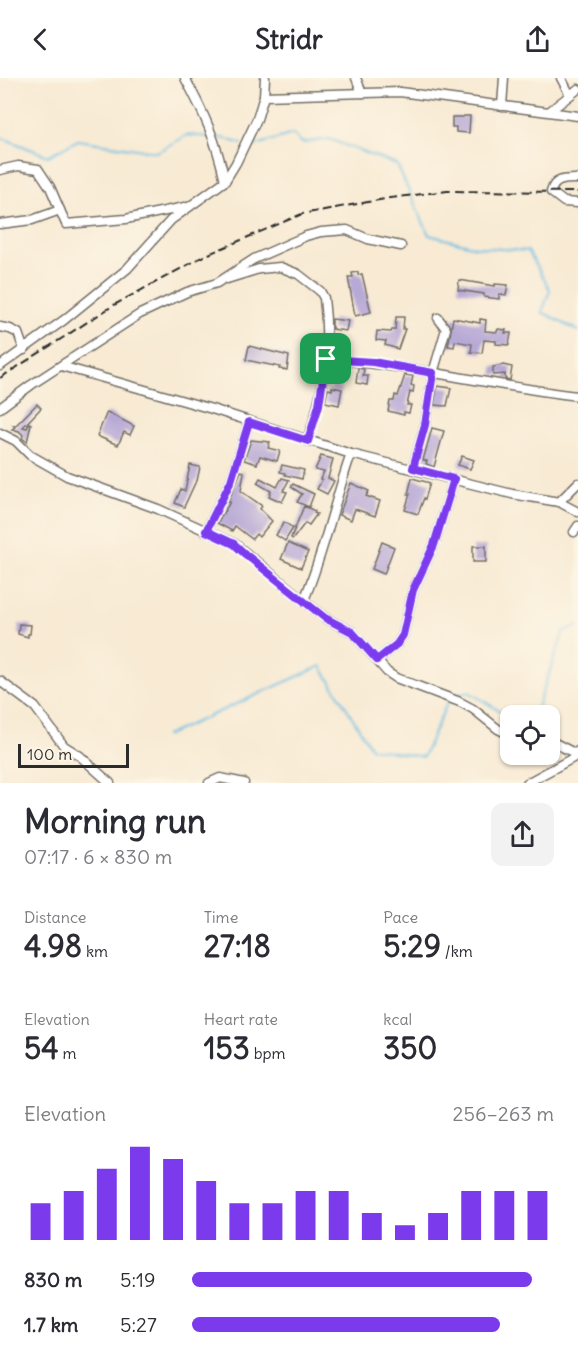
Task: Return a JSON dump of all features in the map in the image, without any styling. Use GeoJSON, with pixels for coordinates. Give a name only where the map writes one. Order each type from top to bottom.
{"type":"FeatureCollection","features":[{"type":"Feature","properties":{"kind":"street"},"geometry":{"type":"LineString","coordinates":[[186,78],[208,121],[219,153],[225,181]]}},
{"type":"Feature","properties":{"kind":"street"},"geometry":{"type":"LineString","coordinates":[[0,366],[64,320],[127,269],[171,220],[225,181],[252,131],[264,96],[265,78]]}},
{"type":"Feature","properties":{"kind":"street"},"geometry":{"type":"LineString","coordinates":[[356,78],[362,93]]}},
{"type":"Feature","properties":{"kind":"street"},"geometry":{"type":"LineString","coordinates":[[502,106],[504,78]]}},
{"type":"Feature","properties":{"kind":"street"},"geometry":{"type":"LineString","coordinates":[[561,78],[570,95]]}},
{"type":"Feature","properties":{"kind":"street"},"geometry":{"type":"LineString","coordinates":[[550,111],[578,89]]}},
{"type":"Feature","properties":{"kind":"street"},"geometry":{"type":"LineString","coordinates":[[264,96],[400,92],[578,116]]}},
{"type":"Feature","properties":{"kind":"street"},"geometry":{"type":"LineString","coordinates":[[0,170],[18,166],[38,169],[50,188],[65,223],[126,219],[188,207]]}},
{"type":"Feature","properties":{"kind":"street"},"geometry":{"type":"LineString","coordinates":[[578,179],[558,181],[552,188],[552,192],[564,202],[578,203]]}},
{"type":"Feature","properties":{"kind":"street"},"geometry":{"type":"LineString","coordinates":[[0,224],[32,220],[60,210]]}},
{"type":"Feature","properties":{"kind":"street"},"geometry":{"type":"LineString","coordinates":[[217,283],[254,260],[306,236],[321,232],[347,230],[368,239],[401,246]]}},
{"type":"Feature","properties":{"kind":"street"},"geometry":{"type":"LineString","coordinates":[[0,408],[31,385],[140,314],[187,292],[247,272],[273,267],[298,274],[320,291],[324,298],[326,359],[319,405],[308,441]]}},
{"type":"Feature","properties":{"kind":"street"},"geometry":{"type":"LineString","coordinates":[[413,468],[425,425],[433,373],[446,329],[438,318]]}},
{"type":"Feature","properties":{"kind":"street"},"geometry":{"type":"LineString","coordinates":[[0,327],[18,333],[24,350]]}},
{"type":"Feature","properties":{"kind":"street"},"geometry":{"type":"LineString","coordinates":[[326,359],[373,362],[578,396]]}},
{"type":"Feature","properties":{"kind":"street"},"geometry":{"type":"LineString","coordinates":[[61,366],[212,408],[351,454],[512,494],[559,502],[578,512]]}},
{"type":"Feature","properties":{"kind":"street"},"geometry":{"type":"LineString","coordinates":[[206,531],[231,481],[249,422]]}},
{"type":"Feature","properties":{"kind":"street"},"geometry":{"type":"LineString","coordinates":[[0,433],[16,441],[30,455],[67,476],[158,509],[234,544],[325,618],[352,632],[387,672],[396,678],[460,702],[500,730]]}},
{"type":"Feature","properties":{"kind":"street"},"geometry":{"type":"LineString","coordinates":[[304,600],[314,577],[330,517],[351,454]]}},
{"type":"Feature","properties":{"kind":"street"},"geometry":{"type":"LineString","coordinates":[[377,660],[397,644],[403,635],[413,590],[434,545],[454,479]]}},
{"type":"Feature","properties":{"kind":"street"},"geometry":{"type":"LineString","coordinates":[[559,502],[578,483]]}},
{"type":"Feature","properties":{"kind":"street"},"geometry":{"type":"LineString","coordinates":[[0,681],[35,707],[64,746],[80,756],[110,783]]}},
{"type":"Feature","properties":{"kind":"street"},"geometry":{"type":"LineString","coordinates":[[560,746],[577,754]]}},
{"type":"Feature","properties":{"kind":"street"},"geometry":{"type":"LineString","coordinates":[[527,783],[577,754]]}},
{"type":"Feature","properties":{"kind":"street"},"geometry":{"type":"LineString","coordinates":[[209,783],[220,778],[244,783]]}},
{"type":"Feature","properties":{"kind":"building"},"geometry":{"type":"Polygon","coordinates":[[[470,116],[469,133],[456,132],[456,127],[452,127],[452,117],[470,116]]]}},
{"type":"Feature","properties":{"kind":"building"},"geometry":{"type":"Polygon","coordinates":[[[358,272],[358,275],[362,274],[371,312],[355,316],[348,277],[353,277],[352,273],[358,272]]]}},
{"type":"Feature","properties":{"kind":"building"},"geometry":{"type":"Polygon","coordinates":[[[459,280],[495,286],[495,284],[508,285],[506,295],[499,294],[499,299],[458,290],[459,280]]]}},
{"type":"Feature","properties":{"kind":"building"},"geometry":{"type":"Polygon","coordinates":[[[396,317],[404,317],[403,329],[405,329],[398,349],[385,345],[386,341],[376,340],[377,331],[395,330],[396,317]]]}},
{"type":"Feature","properties":{"kind":"building"},"geometry":{"type":"Polygon","coordinates":[[[453,318],[480,323],[480,319],[486,320],[485,331],[497,332],[498,329],[511,333],[509,345],[484,340],[482,353],[471,352],[472,344],[455,341],[454,347],[448,346],[453,318]]]}},
{"type":"Feature","properties":{"kind":"building"},"geometry":{"type":"Polygon","coordinates":[[[332,319],[348,321],[346,331],[332,329],[332,319]]]}},
{"type":"Feature","properties":{"kind":"building"},"geometry":{"type":"Polygon","coordinates":[[[249,346],[289,356],[287,370],[246,360],[249,346]]]}},
{"type":"Feature","properties":{"kind":"building"},"geometry":{"type":"Polygon","coordinates":[[[503,365],[512,367],[510,380],[505,379],[505,374],[493,375],[493,367],[503,365]]]}},
{"type":"Feature","properties":{"kind":"building"},"geometry":{"type":"Polygon","coordinates":[[[358,368],[364,369],[363,376],[368,376],[367,385],[356,383],[358,368]]]}},
{"type":"Feature","properties":{"kind":"building"},"geometry":{"type":"Polygon","coordinates":[[[405,375],[413,376],[411,385],[414,386],[407,405],[411,405],[409,413],[404,412],[404,415],[388,411],[390,401],[394,401],[395,395],[398,396],[405,375]]]}},
{"type":"Feature","properties":{"kind":"building"},"geometry":{"type":"Polygon","coordinates":[[[437,386],[451,388],[447,406],[434,405],[437,386]]]}},
{"type":"Feature","properties":{"kind":"building"},"geometry":{"type":"Polygon","coordinates":[[[332,387],[342,389],[339,405],[325,402],[328,389],[332,390],[332,387]]]}},
{"type":"Feature","properties":{"kind":"building"},"geometry":{"type":"Polygon","coordinates":[[[37,404],[41,408],[23,427],[27,428],[29,423],[31,424],[27,442],[19,431],[12,429],[15,427],[13,425],[16,425],[37,404]]]}},
{"type":"Feature","properties":{"kind":"building"},"geometry":{"type":"Polygon","coordinates":[[[107,412],[134,426],[130,435],[124,432],[118,445],[97,436],[107,412]]]}},
{"type":"Feature","properties":{"kind":"building"},"geometry":{"type":"Polygon","coordinates":[[[432,428],[444,431],[434,467],[423,460],[432,428]]]}},
{"type":"Feature","properties":{"kind":"building"},"geometry":{"type":"Polygon","coordinates":[[[251,440],[270,442],[268,448],[280,451],[277,461],[260,456],[257,464],[244,460],[251,440]]]}},
{"type":"Feature","properties":{"kind":"building"},"geometry":{"type":"Polygon","coordinates":[[[321,456],[333,459],[328,478],[334,481],[327,494],[317,489],[324,472],[315,470],[321,456]]]}},
{"type":"Feature","properties":{"kind":"building"},"geometry":{"type":"Polygon","coordinates":[[[462,456],[474,460],[470,469],[458,465],[462,456]]]}},
{"type":"Feature","properties":{"kind":"building"},"geometry":{"type":"Polygon","coordinates":[[[190,465],[200,467],[197,481],[184,507],[175,503],[181,489],[185,491],[190,465]]]}},
{"type":"Feature","properties":{"kind":"building"},"geometry":{"type":"Polygon","coordinates":[[[282,465],[304,470],[302,479],[280,472],[282,465]]]}},
{"type":"Feature","properties":{"kind":"building"},"geometry":{"type":"Polygon","coordinates":[[[241,471],[244,472],[241,491],[262,506],[260,509],[272,521],[259,537],[256,534],[252,539],[235,526],[232,531],[217,523],[230,502],[228,502],[241,471]]]}},
{"type":"Feature","properties":{"kind":"building"},"geometry":{"type":"Polygon","coordinates":[[[260,478],[277,487],[282,478],[289,480],[283,491],[287,492],[282,502],[269,496],[271,491],[257,483],[260,478]]]}},
{"type":"Feature","properties":{"kind":"building"},"geometry":{"type":"Polygon","coordinates":[[[412,478],[430,483],[418,514],[405,510],[412,478]]]}},
{"type":"Feature","properties":{"kind":"building"},"geometry":{"type":"Polygon","coordinates":[[[351,483],[369,491],[366,496],[380,501],[375,516],[355,509],[351,520],[339,515],[351,483]]]}},
{"type":"Feature","properties":{"kind":"building"},"geometry":{"type":"Polygon","coordinates":[[[293,484],[314,494],[309,507],[297,502],[302,494],[291,487],[293,484]]]}},
{"type":"Feature","properties":{"kind":"building"},"geometry":{"type":"Polygon","coordinates":[[[304,506],[317,514],[309,525],[305,523],[293,539],[291,538],[304,506]]]}},
{"type":"Feature","properties":{"kind":"building"},"geometry":{"type":"Polygon","coordinates":[[[284,522],[293,528],[285,541],[276,535],[284,522]]]}},
{"type":"Feature","properties":{"kind":"building"},"geometry":{"type":"Polygon","coordinates":[[[382,542],[394,547],[384,574],[372,569],[382,542]]]}},
{"type":"Feature","properties":{"kind":"building"},"geometry":{"type":"Polygon","coordinates":[[[288,543],[308,552],[301,568],[281,559],[288,543]]]}},
{"type":"Feature","properties":{"kind":"building"},"geometry":{"type":"Polygon","coordinates":[[[473,546],[486,546],[486,562],[473,562],[473,546]]]}},
{"type":"Feature","properties":{"kind":"building"},"geometry":{"type":"Polygon","coordinates":[[[19,624],[31,625],[28,637],[18,634],[19,624]]]}},
{"type":"Feature","properties":{"kind":"waterway"},"geometry":{"type":"LineString","coordinates":[[247,146],[293,134],[302,143],[329,139],[397,165],[429,235],[476,247],[528,251],[550,290],[542,312],[578,331]]}},
{"type":"Feature","properties":{"kind":"waterway"},"geometry":{"type":"LineString","coordinates":[[0,137],[48,156],[78,140],[157,152],[187,135],[210,137]]}},
{"type":"Feature","properties":{"kind":"waterway"},"geometry":{"type":"LineString","coordinates":[[215,137],[242,144]]}},
{"type":"Feature","properties":{"kind":"waterway"},"geometry":{"type":"LineString","coordinates":[[538,705],[564,631],[578,626]]}},
{"type":"Feature","properties":{"kind":"waterway"},"geometry":{"type":"LineString","coordinates":[[165,736],[321,666],[371,748],[423,757],[448,701]]}},
{"type":"Feature","properties":{"kind":"waterway"},"geometry":{"type":"LineString","coordinates":[[450,696],[469,692],[500,711]]}},
{"type":"Feature","properties":{"kind":"railway"},"geometry":{"type":"LineString","coordinates":[[0,378],[114,305],[204,256],[302,214],[390,198],[447,191],[578,192]]}},
{"type":"Feature","properties":{"kind":"route"},"geometry":{"type":"LineString","coordinates":[[326,359],[373,362],[433,373],[425,425],[413,468],[454,479],[434,545],[413,590],[401,640],[377,660],[352,632],[325,618],[234,544],[206,531],[231,481],[249,422],[308,441],[319,405],[326,359]]}}]}
